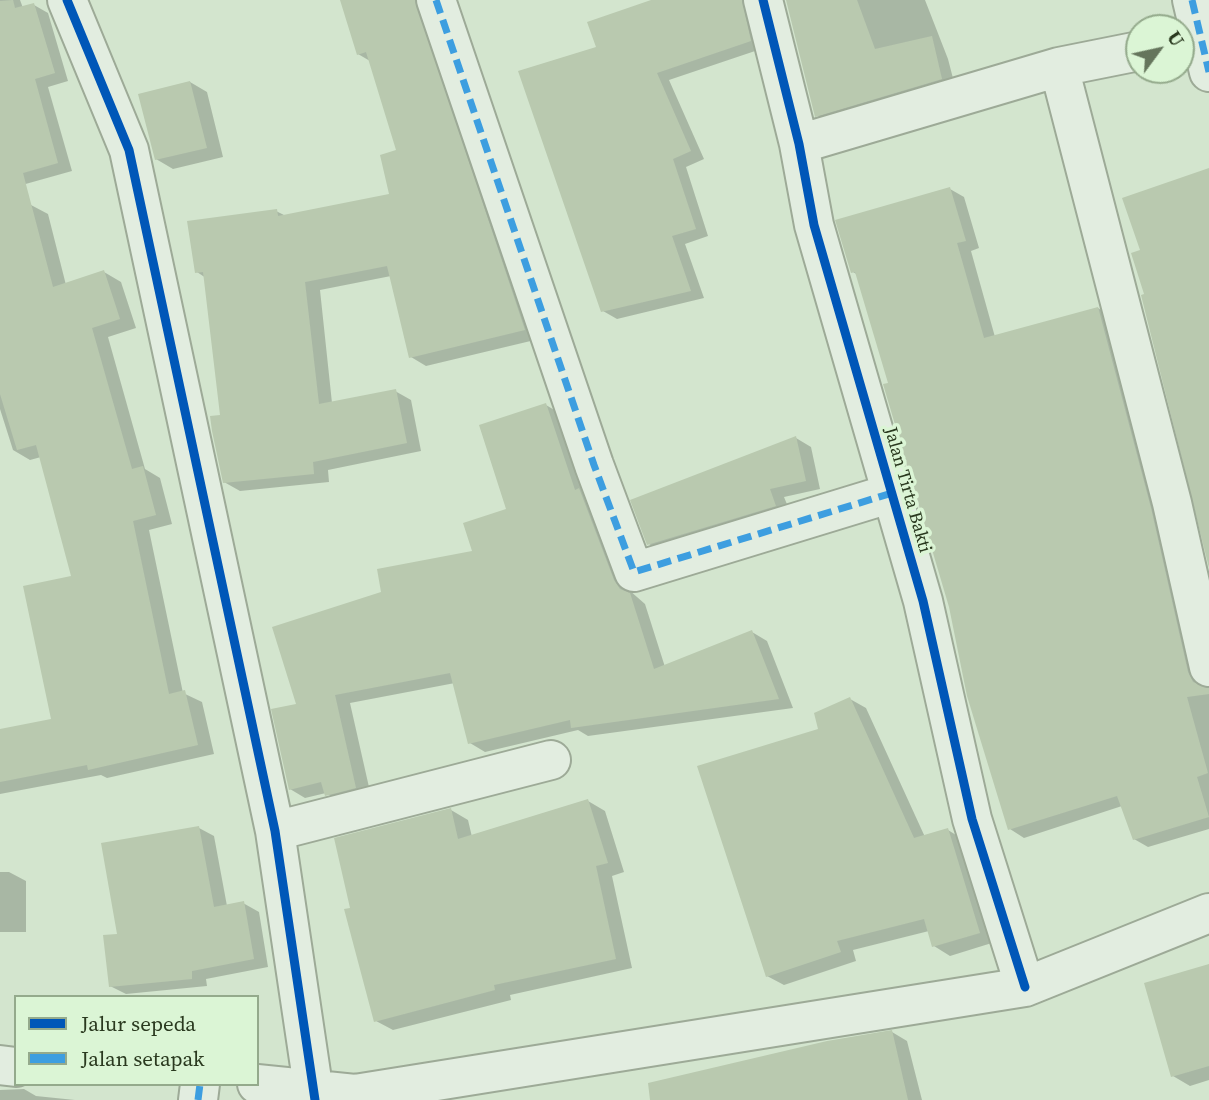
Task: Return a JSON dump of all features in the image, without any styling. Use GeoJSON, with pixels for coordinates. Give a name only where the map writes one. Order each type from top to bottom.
{"type":"FeatureCollection","features":[{"type":"Feature","properties":{"kind":"street"},"geometry":{"type":"LineString","coordinates":[[67,0],[129,149],[275,831],[313,1095]]}},
{"type":"Feature","properties":{"kind":"street"},"geometry":{"type":"LineString","coordinates":[[436,0],[594,466],[634,572],[891,493]]}},
{"type":"Feature","properties":{"kind":"street","name":"Jalan Tirta Bakti"},"geometry":{"type":"LineString","coordinates":[[763,0],[799,144],[814,225],[923,601],[972,819],[1025,987]]}},
{"type":"Feature","properties":{"kind":"street"},"geometry":{"type":"LineString","coordinates":[[1192,0],[1209,72]]}},
{"type":"Feature","properties":{"kind":"street"},"geometry":{"type":"LineString","coordinates":[[799,144],[1059,67],[1125,54]]}},
{"type":"Feature","properties":{"kind":"street"},"geometry":{"type":"LineString","coordinates":[[1059,67],[1172,503],[1209,667]]}},
{"type":"Feature","properties":{"kind":"street"},"geometry":{"type":"LineString","coordinates":[[275,831],[551,760]]}},
{"type":"Feature","properties":{"kind":"street"},"geometry":{"type":"LineString","coordinates":[[259,1084],[313,1095],[355,1094],[1025,987],[1209,913]]}},
{"type":"Feature","properties":{"kind":"building"},"geometry":{"type":"Polygon","coordinates":[[[13,0],[15,8],[34,3],[55,73],[35,79],[58,163],[23,173],[53,287],[104,270],[120,319],[92,328],[132,469],[143,466],[156,515],[133,521],[169,694],[185,690],[198,745],[88,770],[87,765],[0,782],[0,729],[51,719],[23,586],[71,576],[36,445],[17,450],[0,394],[0,1],[13,0]]]}},
{"type":"Feature","properties":{"kind":"building"},"geometry":{"type":"Polygon","coordinates":[[[340,0],[415,0],[525,330],[409,358],[387,266],[305,282],[319,404],[396,389],[407,443],[313,462],[314,474],[223,483],[210,416],[220,415],[203,272],[195,273],[187,221],[277,209],[278,216],[389,194],[380,155],[396,150],[366,52],[357,55],[340,0]]]}},
{"type":"Feature","properties":{"kind":"building"},"geometry":{"type":"Polygon","coordinates":[[[651,0],[742,0],[751,41],[657,73],[691,151],[673,159],[696,229],[672,236],[691,291],[601,312],[518,71],[596,47],[587,22],[651,0]]]}},
{"type":"Feature","properties":{"kind":"building"},"geometry":{"type":"Polygon","coordinates":[[[786,0],[857,0],[875,49],[932,36],[942,79],[815,117],[786,0]]]}},
{"type":"Feature","properties":{"kind":"building"},"geometry":{"type":"Polygon","coordinates":[[[190,81],[207,148],[155,160],[138,94],[190,81]]]}},
{"type":"Feature","properties":{"kind":"building"},"geometry":{"type":"Polygon","coordinates":[[[1209,168],[1209,568],[1141,295],[1144,294],[1131,253],[1140,250],[1122,198],[1209,168]]]}},
{"type":"Feature","properties":{"kind":"building"},"geometry":{"type":"Polygon","coordinates":[[[950,187],[966,241],[957,243],[984,338],[1098,307],[1151,508],[1188,672],[1193,682],[1209,688],[1209,694],[1187,697],[1208,773],[1197,777],[1209,817],[1133,840],[1117,796],[1008,830],[967,696],[949,607],[883,384],[888,383],[855,272],[851,273],[835,220],[950,187]]]}},
{"type":"Feature","properties":{"kind":"building"},"geometry":{"type":"Polygon","coordinates":[[[546,403],[575,490],[579,488],[614,580],[620,589],[630,593],[654,669],[752,630],[779,699],[571,728],[570,720],[468,744],[450,673],[335,695],[356,788],[325,796],[321,782],[289,790],[271,709],[296,704],[272,627],[381,592],[377,569],[472,551],[463,523],[506,509],[479,425],[546,403]]]}},
{"type":"Feature","properties":{"kind":"building"},"geometry":{"type":"Polygon","coordinates":[[[796,436],[806,481],[770,489],[776,506],[647,545],[630,500],[796,436]]]}},
{"type":"Feature","properties":{"kind":"building"},"geometry":{"type":"Polygon","coordinates":[[[850,697],[914,838],[948,828],[980,933],[932,947],[924,919],[837,941],[841,952],[766,977],[697,766],[818,729],[814,713],[850,697]]]}},
{"type":"Feature","properties":{"kind":"building"},"geometry":{"type":"Polygon","coordinates":[[[588,799],[608,863],[596,866],[616,959],[494,985],[495,990],[374,1022],[344,909],[350,908],[334,838],[451,808],[458,839],[588,799]]]}},
{"type":"Feature","properties":{"kind":"building"},"geometry":{"type":"Polygon","coordinates":[[[199,826],[214,907],[244,901],[254,959],[192,971],[192,979],[109,987],[103,935],[117,934],[101,843],[199,826]]]}},
{"type":"Feature","properties":{"kind":"building"},"geometry":{"type":"Polygon","coordinates":[[[1209,964],[1209,1066],[1171,1077],[1144,983],[1209,964]]]}},
{"type":"Feature","properties":{"kind":"building"},"geometry":{"type":"Polygon","coordinates":[[[892,1030],[908,1100],[650,1100],[648,1083],[827,1041],[892,1030]]]}},
{"type":"Feature","properties":{"kind":"marked path"},"geometry":{"type":"LineString","coordinates":[[436,0],[594,465],[634,572],[892,493]]}},
{"type":"Feature","properties":{"kind":"marked path"},"geometry":{"type":"LineString","coordinates":[[1192,0],[1209,72]]}},
{"type":"Feature","properties":{"kind":"marked path"},"geometry":{"type":"LineString","coordinates":[[198,1100],[200,1086]]}},
{"type":"Feature","properties":{"kind":"cycle path"},"geometry":{"type":"LineString","coordinates":[[67,0],[129,150],[275,831],[315,1100]]}},
{"type":"Feature","properties":{"kind":"cycle path"},"geometry":{"type":"LineString","coordinates":[[763,0],[799,144],[814,225],[923,601],[972,819],[1025,987]]}}]}
